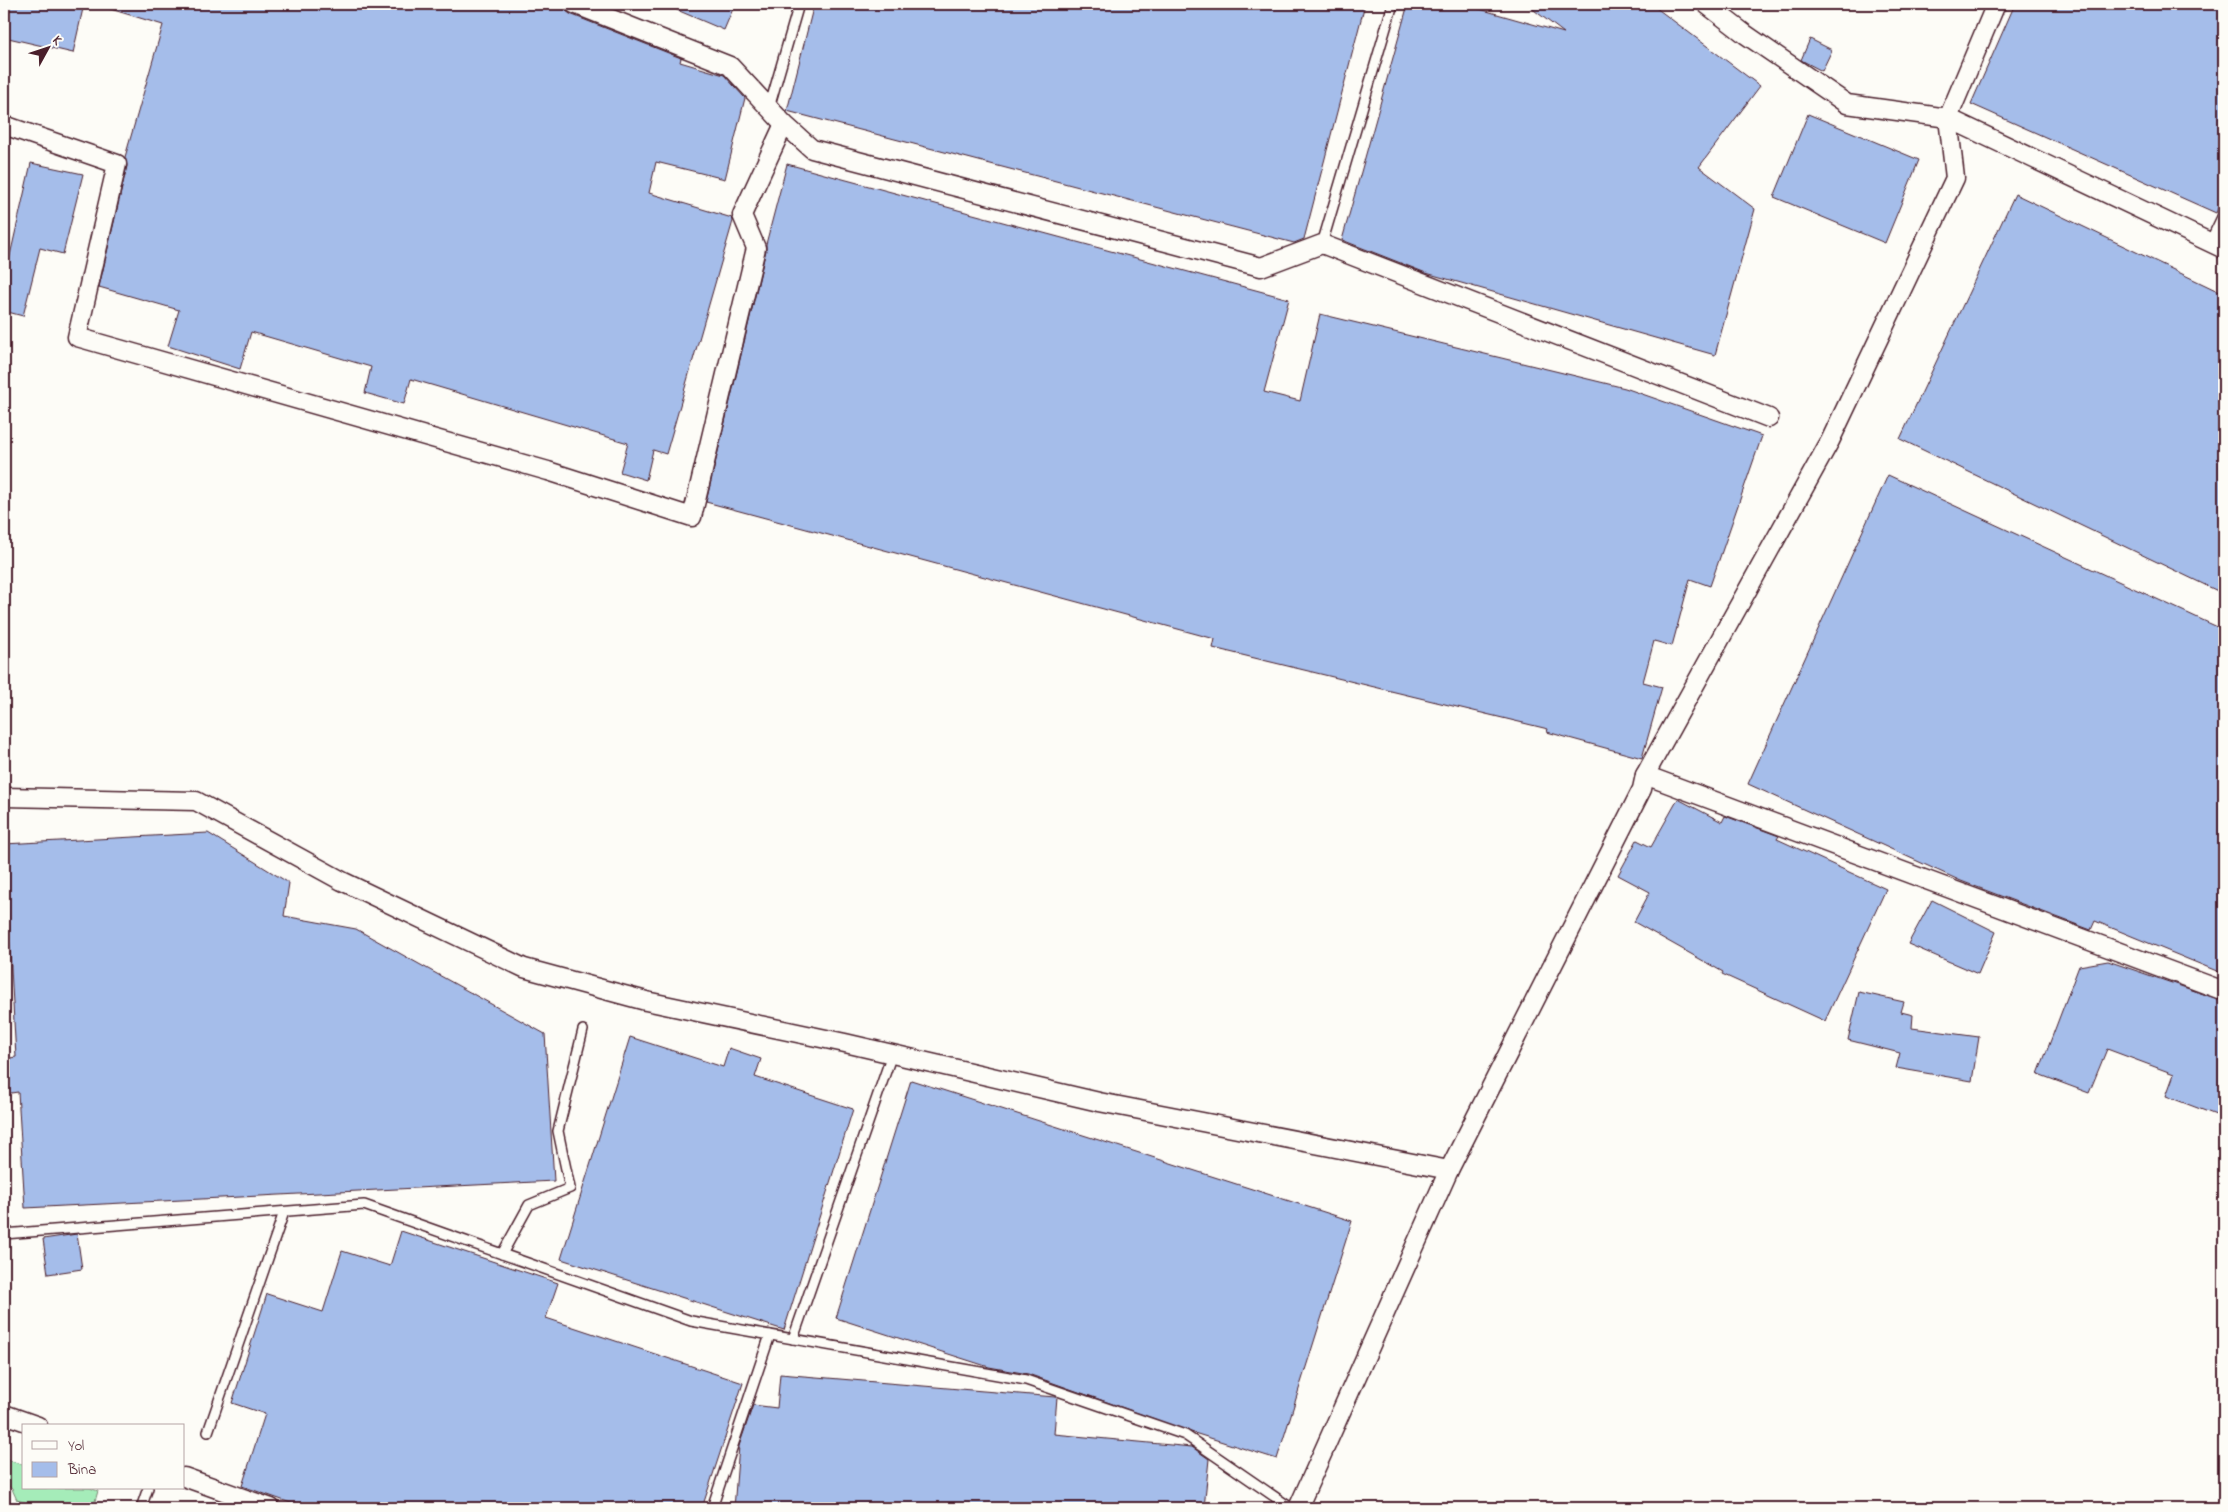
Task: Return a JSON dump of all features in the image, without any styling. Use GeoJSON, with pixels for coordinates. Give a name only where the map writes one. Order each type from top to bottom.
{"type":"FeatureCollection","features":[{"type":"Feature","properties":{"kind":"street"},"geometry":{"type":"LineString","coordinates":[[574,4],[730,66],[784,124],[812,149],[1261,267],[1322,244],[1769,418]]}},
{"type":"Feature","properties":{"kind":"street"},"geometry":{"type":"LineString","coordinates":[[1706,4],[1745,34],[1847,104],[1948,118],[2217,245]]}},
{"type":"Feature","properties":{"kind":"street"},"geometry":{"type":"LineString","coordinates":[[1298,1508],[1449,1170],[1642,789],[1645,775],[1830,441],[1955,178],[1948,118],[1996,4]]}},
{"type":"Feature","properties":{"kind":"street"},"geometry":{"type":"LineString","coordinates":[[4,125],[117,164],[77,337],[548,471],[692,517],[756,248],[742,215],[784,124]]}},
{"type":"Feature","properties":{"kind":"street"},"geometry":{"type":"LineString","coordinates":[[1645,775],[2224,991]]}},
{"type":"Feature","properties":{"kind":"street"},"geometry":{"type":"LineString","coordinates":[[4,797],[196,801],[342,881],[524,968],[646,1001],[892,1054],[1099,1102],[1449,1170]]}},
{"type":"Feature","properties":{"kind":"street"},"geometry":{"type":"LineString","coordinates":[[4,1414],[32,1424]]}},
{"type":"Feature","properties":{"kind":"street"},"geometry":{"type":"LineString","coordinates":[[185,1478],[271,1508]]}},
{"type":"Feature","properties":{"kind":"lane"},"geometry":{"type":"LineString","coordinates":[[769,108],[799,4]]}},
{"type":"Feature","properties":{"kind":"lane"},"geometry":{"type":"LineString","coordinates":[[1322,244],[1393,4]]}},
{"type":"Feature","properties":{"kind":"lane"},"geometry":{"type":"LineString","coordinates":[[2217,245],[2224,213]]}},
{"type":"Feature","properties":{"kind":"lane"},"geometry":{"type":"LineString","coordinates":[[502,1254],[529,1205],[570,1188],[558,1131],[583,1030]]}},
{"type":"Feature","properties":{"kind":"lane"},"geometry":{"type":"LineString","coordinates":[[793,1339],[892,1054]]}},
{"type":"Feature","properties":{"kind":"lane"},"geometry":{"type":"LineString","coordinates":[[4,1234],[364,1206],[691,1321],[1026,1380],[1185,1434],[1290,1508]]}},
{"type":"Feature","properties":{"kind":"lane"},"geometry":{"type":"LineString","coordinates":[[208,1432],[284,1212]]}},
{"type":"Feature","properties":{"kind":"lane"},"geometry":{"type":"LineString","coordinates":[[712,1508],[770,1335]]}},
{"type":"Feature","properties":{"kind":"lane"},"geometry":{"type":"LineString","coordinates":[[140,1508],[147,1490]]}},
{"type":"Feature","properties":{"kind":"green space"},"geometry":{"type":"Polygon","coordinates":[[[4,1459],[22,1464],[22,1490],[98,1491],[93,1508],[43,1508],[17,1500],[12,1489],[4,1482],[4,1459]]]}},
{"type":"Feature","properties":{"kind":"building"},"geometry":{"type":"Polygon","coordinates":[[[4,4],[84,4],[73,53],[4,37],[4,4]]]}},
{"type":"Feature","properties":{"kind":"building"},"geometry":{"type":"Polygon","coordinates":[[[107,4],[564,4],[565,10],[570,14],[681,58],[680,62],[724,75],[745,98],[725,179],[656,162],[649,193],[732,218],[733,221],[666,454],[653,450],[646,480],[620,472],[628,443],[411,379],[404,404],[365,393],[371,367],[251,332],[240,369],[168,346],[179,310],[99,287],[127,166],[125,157],[163,25],[107,8],[107,4]]]}},
{"type":"Feature","properties":{"kind":"building"},"geometry":{"type":"Polygon","coordinates":[[[663,4],[735,4],[724,30],[663,4]]]}},
{"type":"Feature","properties":{"kind":"building"},"geometry":{"type":"Polygon","coordinates":[[[814,4],[1365,4],[1304,239],[1294,243],[787,111],[814,4]]]}},
{"type":"Feature","properties":{"kind":"building"},"geometry":{"type":"Polygon","coordinates":[[[1408,4],[1462,4],[1564,33],[1526,4],[1651,4],[1760,86],[1699,167],[1755,209],[1715,355],[1426,273],[1342,240],[1408,4]]]}},
{"type":"Feature","properties":{"kind":"building"},"geometry":{"type":"Polygon","coordinates":[[[2015,4],[2224,4],[2224,194],[2216,213],[1971,104],[2015,4]]]}},
{"type":"Feature","properties":{"kind":"building"},"geometry":{"type":"Polygon","coordinates":[[[1810,39],[1832,50],[1822,71],[1801,60],[1810,39]]]}},
{"type":"Feature","properties":{"kind":"building"},"geometry":{"type":"Polygon","coordinates":[[[1808,114],[1919,160],[1885,243],[1774,197],[1808,114]]]}},
{"type":"Feature","properties":{"kind":"building"},"geometry":{"type":"Polygon","coordinates":[[[31,163],[83,174],[63,254],[40,248],[23,316],[4,311],[4,259],[9,260],[31,163]]]}},
{"type":"Feature","properties":{"kind":"building"},"geometry":{"type":"Polygon","coordinates":[[[787,164],[1289,299],[1264,392],[1300,401],[1320,314],[1625,388],[1762,436],[1710,586],[1690,579],[1672,646],[1654,641],[1643,682],[1662,687],[1642,758],[1547,732],[1548,729],[1213,648],[1215,639],[706,502],[766,244],[787,164]]]}},
{"type":"Feature","properties":{"kind":"building"},"geometry":{"type":"Polygon","coordinates":[[[2015,194],[2224,294],[2224,594],[1900,439],[2015,194]]]}},
{"type":"Feature","properties":{"kind":"building"},"geometry":{"type":"Polygon","coordinates":[[[1888,475],[2224,630],[2224,974],[2095,921],[2091,930],[1961,881],[1748,784],[1888,475]]]}},
{"type":"Feature","properties":{"kind":"building"},"geometry":{"type":"Polygon","coordinates":[[[1678,799],[1722,822],[1725,816],[1779,836],[1777,839],[1886,889],[1825,1021],[1722,974],[1723,972],[1634,922],[1650,892],[1618,875],[1637,840],[1651,847],[1678,799]]]}},
{"type":"Feature","properties":{"kind":"building"},"geometry":{"type":"Polygon","coordinates":[[[208,833],[289,883],[284,916],[356,929],[545,1034],[554,1181],[25,1208],[18,1092],[4,1094],[4,1059],[16,1057],[4,844],[208,833]]]}},
{"type":"Feature","properties":{"kind":"building"},"geometry":{"type":"Polygon","coordinates":[[[1932,900],[1996,932],[1978,974],[1908,944],[1932,900]]]}},
{"type":"Feature","properties":{"kind":"building"},"geometry":{"type":"Polygon","coordinates":[[[2108,961],[2224,1001],[2224,1118],[2166,1096],[2174,1074],[2107,1049],[2089,1093],[2038,1074],[2079,966],[2108,961]]]}},
{"type":"Feature","properties":{"kind":"building"},"geometry":{"type":"Polygon","coordinates":[[[1859,992],[1904,1002],[1901,1012],[1913,1015],[1912,1028],[1979,1037],[1972,1081],[1896,1068],[1900,1053],[1848,1040],[1859,992]]]}},
{"type":"Feature","properties":{"kind":"building"},"geometry":{"type":"Polygon","coordinates":[[[630,1037],[723,1067],[729,1048],[761,1059],[755,1077],[853,1109],[784,1330],[561,1259],[630,1037]]]}},
{"type":"Feature","properties":{"kind":"building"},"geometry":{"type":"Polygon","coordinates":[[[911,1080],[1352,1221],[1277,1459],[1191,1432],[1028,1374],[989,1367],[836,1318],[911,1080]]]}},
{"type":"Feature","properties":{"kind":"building"},"geometry":{"type":"Polygon","coordinates":[[[401,1231],[558,1283],[546,1318],[743,1383],[702,1508],[305,1508],[242,1486],[265,1414],[232,1403],[267,1294],[323,1312],[342,1251],[390,1266],[401,1231]]]}},
{"type":"Feature","properties":{"kind":"building"},"geometry":{"type":"Polygon","coordinates":[[[77,1234],[82,1269],[48,1274],[43,1239],[77,1234]]]}},
{"type":"Feature","properties":{"kind":"building"},"geometry":{"type":"Polygon","coordinates":[[[780,1374],[1057,1397],[1054,1434],[1192,1447],[1209,1459],[1204,1508],[734,1508],[739,1446],[753,1405],[777,1408],[780,1374]]]}}]}
